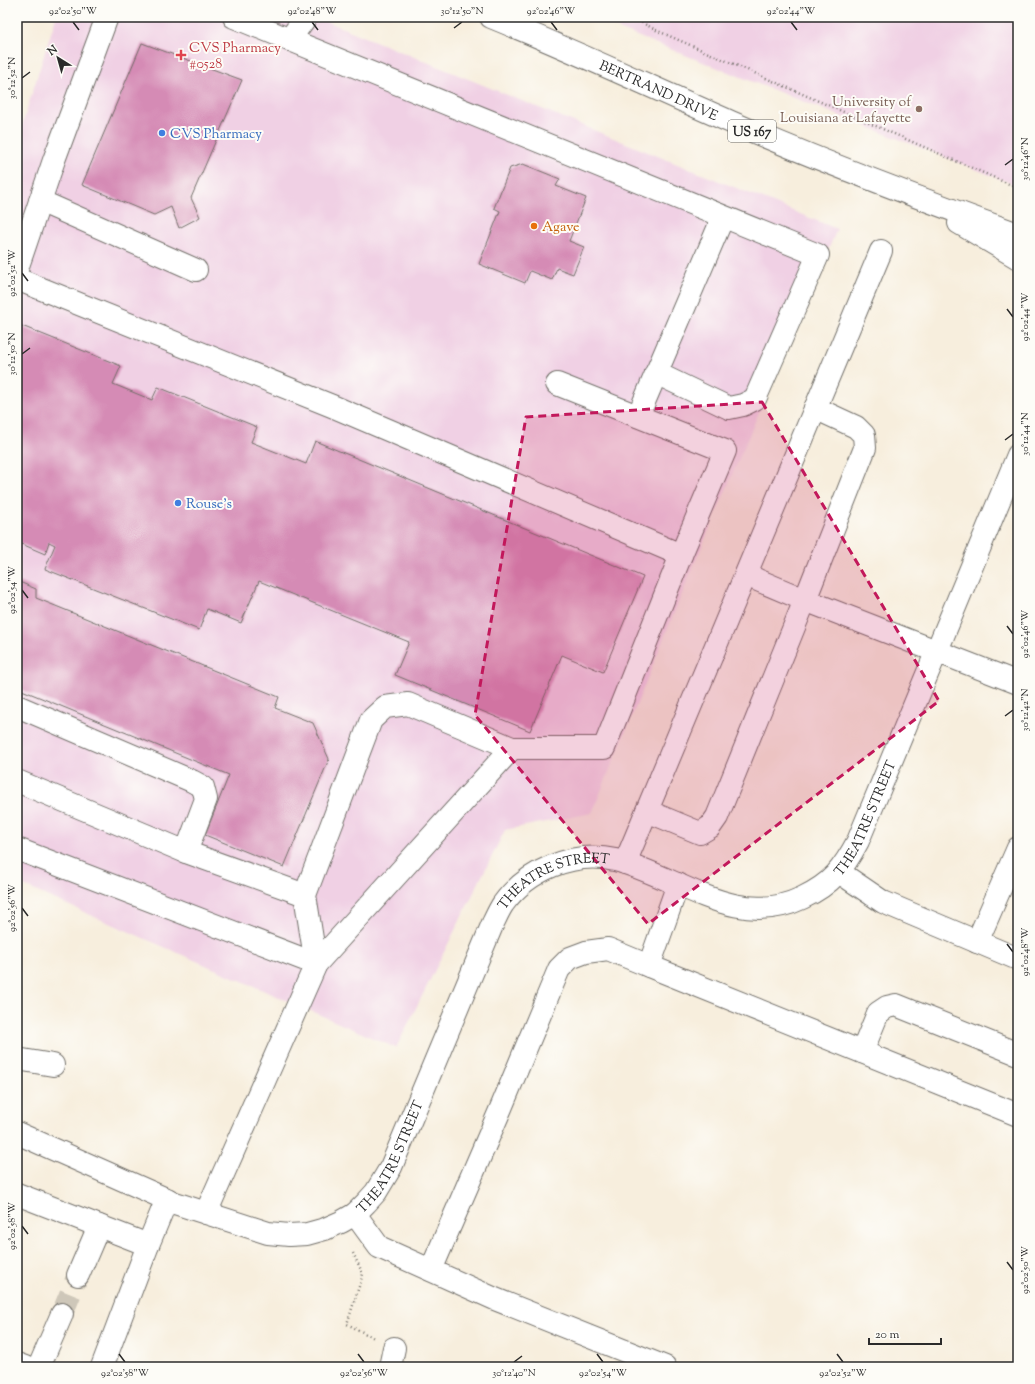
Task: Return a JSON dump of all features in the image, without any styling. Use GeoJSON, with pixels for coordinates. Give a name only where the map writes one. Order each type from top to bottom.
{"type":"FeatureCollection","features":[{"type":"Feature","properties":{"kind":"street"},"geometry":{"type":"LineString","coordinates":[[17,269],[40,200],[107,17]]}},
{"type":"Feature","properties":{"kind":"street"},"geometry":{"type":"LineString","coordinates":[[234,17],[818,255],[755,399],[743,405],[729,408],[656,373]]}},
{"type":"Feature","properties":{"kind":"street"},"geometry":{"type":"LineString","coordinates":[[288,17],[289,40]]}},
{"type":"Feature","properties":{"kind":"street"},"geometry":{"type":"LineString","coordinates":[[289,40],[306,17]]}},
{"type":"Feature","properties":{"kind":"street","name":"BERTRAND DRIVE"},"geometry":{"type":"LineString","coordinates":[[491,17],[554,43],[732,122],[917,198],[1018,234]]}},
{"type":"Feature","properties":{"kind":"street","name":"BERTRAND DRIVE"},"geometry":{"type":"LineString","coordinates":[[917,198],[1018,258]]}},
{"type":"Feature","properties":{"kind":"street"},"geometry":{"type":"LineString","coordinates":[[40,200],[196,270]]}},
{"type":"Feature","properties":{"kind":"street"},"geometry":{"type":"LineString","coordinates":[[638,416],[723,217]]}},
{"type":"Feature","properties":{"kind":"street"},"geometry":{"type":"LineString","coordinates":[[624,863],[881,252]]}},
{"type":"Feature","properties":{"kind":"street"},"geometry":{"type":"LineString","coordinates":[[17,279],[332,406],[681,555]]}},
{"type":"Feature","properties":{"kind":"street"},"geometry":{"type":"LineString","coordinates":[[316,964],[305,895],[371,720],[385,707],[408,704],[512,748],[604,748],[724,451],[556,384]]}},
{"type":"Feature","properties":{"kind":"street"},"geometry":{"type":"LineString","coordinates":[[647,811],[700,833],[710,827],[717,817],[865,448],[864,435],[856,427],[815,408]]}},
{"type":"Feature","properties":{"kind":"street","name":"THEATRE STREET"},"geometry":{"type":"LineString","coordinates":[[17,1133],[167,1199],[268,1233],[289,1235],[307,1234],[325,1229],[347,1219],[376,1192],[391,1167],[493,923],[502,905],[517,888],[535,874],[552,866],[571,860],[593,858],[614,860],[714,899],[742,907],[767,908],[793,902],[816,891],[839,872],[858,841],[1018,455]]}},
{"type":"Feature","properties":{"kind":"street"},"geometry":{"type":"LineString","coordinates":[[746,575],[805,600],[937,650],[1018,683]]}},
{"type":"Feature","properties":{"kind":"street"},"geometry":{"type":"LineString","coordinates":[[17,706],[203,787],[206,799],[186,852]]}},
{"type":"Feature","properties":{"kind":"street"},"geometry":{"type":"LineString","coordinates":[[206,1213],[316,964],[512,748]]}},
{"type":"Feature","properties":{"kind":"street"},"geometry":{"type":"LineString","coordinates":[[17,781],[186,852],[305,895]]}},
{"type":"Feature","properties":{"kind":"street"},"geometry":{"type":"LineString","coordinates":[[977,942],[1018,848]]}},
{"type":"Feature","properties":{"kind":"street"},"geometry":{"type":"LineString","coordinates":[[17,849],[316,964]]}},
{"type":"Feature","properties":{"kind":"street"},"geometry":{"type":"LineString","coordinates":[[839,872],[883,902],[1018,958]]}},
{"type":"Feature","properties":{"kind":"street"},"geometry":{"type":"LineString","coordinates":[[649,966],[678,884]]}},
{"type":"Feature","properties":{"kind":"street"},"geometry":{"type":"LineString","coordinates":[[431,1270],[502,1108],[559,969],[570,958],[586,952],[608,949],[1018,1115]]}},
{"type":"Feature","properties":{"kind":"street"},"geometry":{"type":"LineString","coordinates":[[862,1052],[878,1014],[887,1007],[896,1005],[1018,1054]]}},
{"type":"Feature","properties":{"kind":"street"},"geometry":{"type":"LineString","coordinates":[[17,1059],[53,1065]]}},
{"type":"Feature","properties":{"kind":"street"},"geometry":{"type":"LineString","coordinates":[[17,1194],[148,1245]]}},
{"type":"Feature","properties":{"kind":"street"},"geometry":{"type":"LineString","coordinates":[[102,1367],[167,1199]]}},
{"type":"Feature","properties":{"kind":"street"},"geometry":{"type":"LineString","coordinates":[[347,1219],[379,1247],[495,1299],[665,1367]]}},
{"type":"Feature","properties":{"kind":"street"},"geometry":{"type":"LineString","coordinates":[[78,1275],[99,1226]]}},
{"type":"Feature","properties":{"kind":"street"},"geometry":{"type":"LineString","coordinates":[[39,1367],[62,1314]]}},
{"type":"Feature","properties":{"kind":"street"},"geometry":{"type":"LineString","coordinates":[[17,1364],[25,1367]]}},
{"type":"Feature","properties":{"kind":"path"},"geometry":{"type":"LineString","coordinates":[[631,17],[658,31],[1018,188]]}},
{"type":"Feature","properties":{"kind":"path"},"geometry":{"type":"LineString","coordinates":[[347,1219],[363,1274],[347,1324],[392,1357]]}},
{"type":"Feature","properties":{"kind":"highlighted area"},"geometry":{"type":"Polygon","coordinates":[[[762,402],[939,701],[648,924],[475,715],[526,417],[762,402]]]}},
{"type":"Feature","properties":{"kind":"shaded area"},"geometry":{"type":"Polygon","coordinates":[[[56,17],[316,17],[837,229],[693,567],[592,813],[505,830],[396,1048],[17,883],[17,141],[56,17]]]}},
{"type":"Feature","properties":{"kind":"shaded area","name":"University of Louisiana at Lafayette"},"geometry":{"type":"Polygon","coordinates":[[[592,17],[1018,17],[1018,186],[624,31],[592,17]]]}},
{"type":"Feature","properties":{"kind":"building","name":"CVS Pharmacy"},"geometry":{"type":"Polygon","coordinates":[[[142,43],[242,80],[191,198],[200,217],[179,228],[171,207],[154,215],[82,185],[142,43]]]}},
{"type":"Feature","properties":{"kind":"building","name":"Agave"},"geometry":{"type":"Polygon","coordinates":[[[523,164],[560,179],[556,186],[586,198],[569,241],[584,247],[573,274],[557,268],[552,280],[530,271],[525,283],[479,264],[500,211],[494,208],[510,168],[523,164]]]}},
{"type":"Feature","properties":{"kind":"building"},"geometry":{"type":"Polygon","coordinates":[[[17,324],[121,366],[113,384],[152,400],[158,387],[257,427],[251,442],[306,464],[315,441],[643,577],[603,672],[562,655],[530,731],[395,675],[409,642],[259,581],[241,623],[207,609],[199,630],[45,569],[55,545],[49,542],[45,554],[17,542],[17,324]]]}},
{"type":"Feature","properties":{"kind":"building"},"geometry":{"type":"Polygon","coordinates":[[[17,581],[36,589],[36,598],[279,697],[275,708],[313,723],[329,759],[284,867],[205,835],[229,775],[17,688],[17,581]]]}},
{"type":"Feature","properties":{"kind":"tunnel"},"geometry":{"type":"LineString","coordinates":[[62,1314],[78,1275]]}},
{"type":"Feature","properties":{"kind":"place","name":"CVS Pharmacy #0528"},"geometry":{"type":"Point","coordinates":[181,55]}},
{"type":"Feature","properties":{"kind":"place","name":"University of Louisiana at Lafayette"},"geometry":{"type":"Point","coordinates":[919,109]}},
{"type":"Feature","properties":{"kind":"place","name":"CVS Pharmacy"},"geometry":{"type":"Point","coordinates":[162,133]}},
{"type":"Feature","properties":{"kind":"place","name":"Agave"},"geometry":{"type":"Point","coordinates":[534,226]}},
{"type":"Feature","properties":{"kind":"place","name":"Rouse's"},"geometry":{"type":"Point","coordinates":[178,503]}}]}
